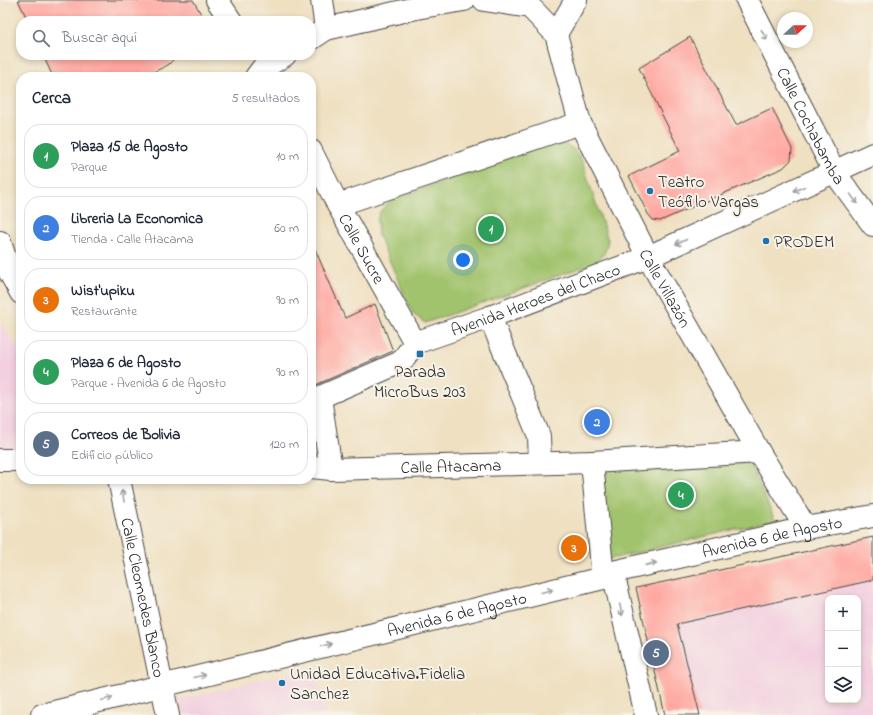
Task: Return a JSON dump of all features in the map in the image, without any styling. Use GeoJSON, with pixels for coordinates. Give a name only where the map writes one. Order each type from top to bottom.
{"type":"FeatureCollection","features":[{"type":"Feature","properties":{"kind":"street"},"geometry":{"type":"LineString","coordinates":[[217,0],[228,16]]}},
{"type":"Feature","properties":{"kind":"street"},"geometry":{"type":"LineString","coordinates":[[322,0],[319,34],[416,8],[464,0]]}},
{"type":"Feature","properties":{"kind":"street"},"geometry":{"type":"LineString","coordinates":[[484,0],[530,7],[556,34],[576,0]]}},
{"type":"Feature","properties":{"kind":"street","name":"Calle Cochabamba"},"geometry":{"type":"LineString","coordinates":[[747,0],[835,173],[873,225]]}},
{"type":"Feature","properties":{"kind":"street","name":"Calle Villazón"},"geometry":{"type":"LineString","coordinates":[[556,34],[580,123],[648,257],[759,452],[806,528]]}},
{"type":"Feature","properties":{"kind":"street"},"geometry":{"type":"LineString","coordinates":[[259,70],[276,60]]}},
{"type":"Feature","properties":{"kind":"street"},"geometry":{"type":"LineString","coordinates":[[338,205],[580,123]]}},
{"type":"Feature","properties":{"kind":"street","name":"Avenida Heroes del Chaco"},"geometry":{"type":"LineString","coordinates":[[415,344],[648,257],[835,173],[873,154]]}},
{"type":"Feature","properties":{"kind":"street","name":"Calle Sucre"},"geometry":{"type":"LineString","coordinates":[[316,161],[338,205],[415,344]]}},
{"type":"Feature","properties":{"kind":"street"},"geometry":{"type":"LineString","coordinates":[[0,242],[10,272],[16,283]]}},
{"type":"Feature","properties":{"kind":"street"},"geometry":{"type":"LineString","coordinates":[[490,317],[538,436],[540,463]]}},
{"type":"Feature","properties":{"kind":"street"},"geometry":{"type":"LineString","coordinates":[[316,399],[401,362],[415,344]]}},
{"type":"Feature","properties":{"kind":"street"},"geometry":{"type":"LineString","coordinates":[[316,410],[321,468]]}},
{"type":"Feature","properties":{"kind":"street","name":"Calle Atacama"},"geometry":{"type":"LineString","coordinates":[[321,468],[592,462],[759,452]]}},
{"type":"Feature","properties":{"kind":"street"},"geometry":{"type":"LineString","coordinates":[[0,460],[16,460]]}},
{"type":"Feature","properties":{"kind":"street"},"geometry":{"type":"LineString","coordinates":[[592,462],[608,575],[646,715]]}},
{"type":"Feature","properties":{"kind":"street","name":"Calle Cleomedes Blanco"},"geometry":{"type":"LineString","coordinates":[[120,484],[168,715]]}},
{"type":"Feature","properties":{"kind":"street","name":"Avenida 6 de Agosto"},"geometry":{"type":"LineString","coordinates":[[42,715],[608,575],[806,528],[873,516]]}},
{"type":"Feature","properties":{"kind":"shaded area"},"geometry":{"type":"Polygon","coordinates":[[[0,321],[16,345],[16,448],[0,448],[0,321]]]}},
{"type":"Feature","properties":{"kind":"shaded area"},"geometry":{"type":"Polygon","coordinates":[[[873,580],[873,715],[665,715],[645,631],[873,580]]]}},
{"type":"Feature","properties":{"kind":"shaded area","name":"Unidad Educativa.Fidelia Sanchez"},"geometry":{"type":"Polygon","coordinates":[[[314,667],[325,715],[183,715],[179,700],[314,667]]]}},
{"type":"Feature","properties":{"kind":"green space"},"geometry":{"type":"Polygon","coordinates":[[[551,142],[570,147],[576,152],[582,161],[608,240],[603,255],[591,264],[425,323],[413,314],[378,235],[377,223],[380,212],[391,200],[551,142]]]}},
{"type":"Feature","properties":{"kind":"green space"},"geometry":{"type":"Polygon","coordinates":[[[750,463],[775,520],[606,560],[596,470],[750,463]]]}},
{"type":"Feature","properties":{"kind":"building"},"geometry":{"type":"Polygon","coordinates":[[[18,0],[193,0],[202,16],[26,16],[18,0]]]}},
{"type":"Feature","properties":{"kind":"building"},"geometry":{"type":"Polygon","coordinates":[[[690,37],[736,125],[772,108],[792,149],[791,160],[783,168],[660,221],[653,220],[648,214],[629,176],[680,151],[639,68],[690,37]]]}},
{"type":"Feature","properties":{"kind":"building"},"geometry":{"type":"Polygon","coordinates":[[[45,60],[173,60],[168,65],[153,72],[51,72],[45,60]]]}},
{"type":"Feature","properties":{"kind":"building"},"geometry":{"type":"Polygon","coordinates":[[[316,251],[345,318],[375,304],[393,351],[316,385],[316,251]]]}},
{"type":"Feature","properties":{"kind":"building"},"geometry":{"type":"Polygon","coordinates":[[[873,537],[873,580],[677,624],[700,715],[665,715],[636,588],[873,537]]]}},
{"type":"Feature","properties":{"kind":"place","name":"Teatro Teófilo Vargas"},"geometry":{"type":"Point","coordinates":[650,191]}},
{"type":"Feature","properties":{"kind":"place","name":"Plaza 15 de Agosto"},"geometry":{"type":"Point","coordinates":[491,229]}},
{"type":"Feature","properties":{"kind":"place","name":"PRODEM"},"geometry":{"type":"Point","coordinates":[766,241]}},
{"type":"Feature","properties":{"kind":"place","name":"Parada MicroBus 203"},"geometry":{"type":"Point","coordinates":[420,354]}},
{"type":"Feature","properties":{"kind":"place","name":"Libreria La Economica"},"geometry":{"type":"Point","coordinates":[597,422]}},
{"type":"Feature","properties":{"kind":"place","name":"Plaza 6 de Agosto"},"geometry":{"type":"Point","coordinates":[681,495]}},
{"type":"Feature","properties":{"kind":"place","name":"Wist'upiku"},"geometry":{"type":"Point","coordinates":[574,548]}},
{"type":"Feature","properties":{"kind":"place","name":"Correos de Bolivia"},"geometry":{"type":"Point","coordinates":[656,653]}},
{"type":"Feature","properties":{"kind":"place","name":"Unidad Educativa.Fidelia Sanchez"},"geometry":{"type":"Point","coordinates":[282,683]}}]}
